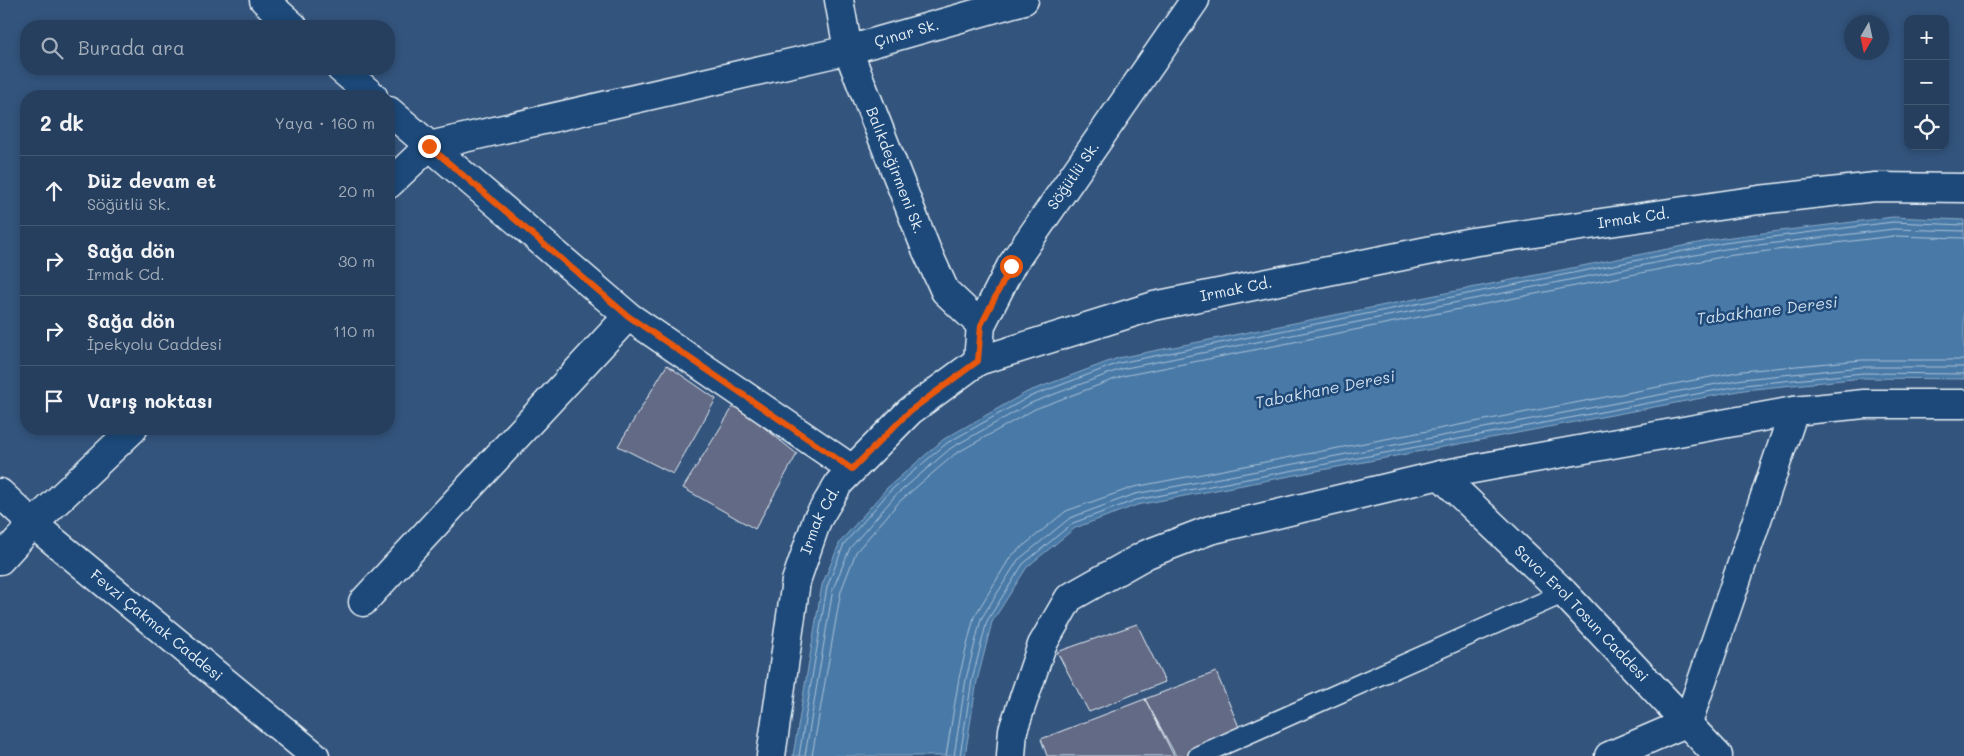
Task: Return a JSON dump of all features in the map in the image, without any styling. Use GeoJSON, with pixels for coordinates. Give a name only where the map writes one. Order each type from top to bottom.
{"type":"FeatureCollection","features":[{"type":"Feature","properties":{"kind":"street"},"geometry":{"type":"LineString","coordinates":[[264,0],[287,20]]}},
{"type":"Feature","properties":{"kind":"street","name":"Balıkdeğirmeni Sk."},"geometry":{"type":"LineString","coordinates":[[839,0],[848,50],[926,249],[945,291],[981,325]]}},
{"type":"Feature","properties":{"kind":"street","name":"Çınar Sk."},"geometry":{"type":"LineString","coordinates":[[429,146],[848,50],[1024,0]]}},
{"type":"Feature","properties":{"kind":"street","name":"Söğütlü Sk."},"geometry":{"type":"LineString","coordinates":[[978,361],[981,325],[1011,266],[1195,0]]}},
{"type":"Feature","properties":{"kind":"street"},"geometry":{"type":"LineString","coordinates":[[349,75],[365,90]]}},
{"type":"Feature","properties":{"kind":"street"},"geometry":{"type":"LineString","coordinates":[[395,116],[628,316],[852,469]]}},
{"type":"Feature","properties":{"kind":"street"},"geometry":{"type":"LineString","coordinates":[[395,178],[429,146]]}},
{"type":"Feature","properties":{"kind":"street","name":"Irmak Cd."},"geometry":{"type":"LineString","coordinates":[[771,756],[796,581],[817,520],[839,483],[910,411],[978,361],[1154,306],[1472,242],[1759,200],[1875,187],[1964,188]]}},
{"type":"Feature","properties":{"kind":"street"},"geometry":{"type":"LineString","coordinates":[[363,602],[628,316]]}},
{"type":"Feature","properties":{"kind":"street"},"geometry":{"type":"LineString","coordinates":[[1010,756],[1013,730],[1042,645],[1070,598],[1147,554],[1210,530],[1440,476],[1794,411],[1864,404],[1964,404]]}},
{"type":"Feature","properties":{"kind":"street"},"geometry":{"type":"LineString","coordinates":[[1609,756],[1688,722],[1794,411]]}},
{"type":"Feature","properties":{"kind":"street"},"geometry":{"type":"LineString","coordinates":[[0,560],[33,524],[127,435]]}},
{"type":"Feature","properties":{"kind":"street","name":"Savcı Erol Tosun Caddesi"},"geometry":{"type":"LineString","coordinates":[[1440,476],[1564,593],[1688,722],[1718,756]]}},
{"type":"Feature","properties":{"kind":"street","name":"Fevzi Çakmak Caddesi"},"geometry":{"type":"LineString","coordinates":[[0,493],[33,524],[314,756]]}},
{"type":"Feature","properties":{"kind":"lane"},"geometry":{"type":"LineString","coordinates":[[1198,756],[1564,593]]}},
{"type":"Feature","properties":{"kind":"water","name":"Tabakhane Deresi"},"geometry":{"type":"Polygon","coordinates":[[[1893,217],[1964,220],[1964,379],[1863,378],[1744,390],[1137,505],[1075,528],[1027,567],[992,622],[977,681],[965,756],[793,756],[822,585],[840,542],[887,488],[944,439],[1027,392],[1118,358],[1723,238],[1893,217]]]}},
{"type":"Feature","properties":{"kind":"building"},"geometry":{"type":"Polygon","coordinates":[[[667,365],[716,399],[673,474],[618,446],[667,365]]]}},
{"type":"Feature","properties":{"kind":"building"},"geometry":{"type":"Polygon","coordinates":[[[735,404],[797,454],[755,529],[683,488],[735,404]]]}},
{"type":"Feature","properties":{"kind":"building"},"geometry":{"type":"Polygon","coordinates":[[[1137,624],[1165,682],[1089,712],[1057,652],[1137,624]]]}},
{"type":"Feature","properties":{"kind":"building"},"geometry":{"type":"Polygon","coordinates":[[[1216,672],[1239,727],[1193,756],[1176,756],[1145,699],[1216,672]]]}},
{"type":"Feature","properties":{"kind":"building"},"geometry":{"type":"Polygon","coordinates":[[[1145,699],[1174,756],[1047,756],[1041,739],[1145,699]]]}},
{"type":"Feature","properties":{"kind":"route"},"geometry":{"type":"LineString","coordinates":[[429,146],[628,316],[852,469],[910,411],[978,361],[981,325],[1011,266]]}}]}
